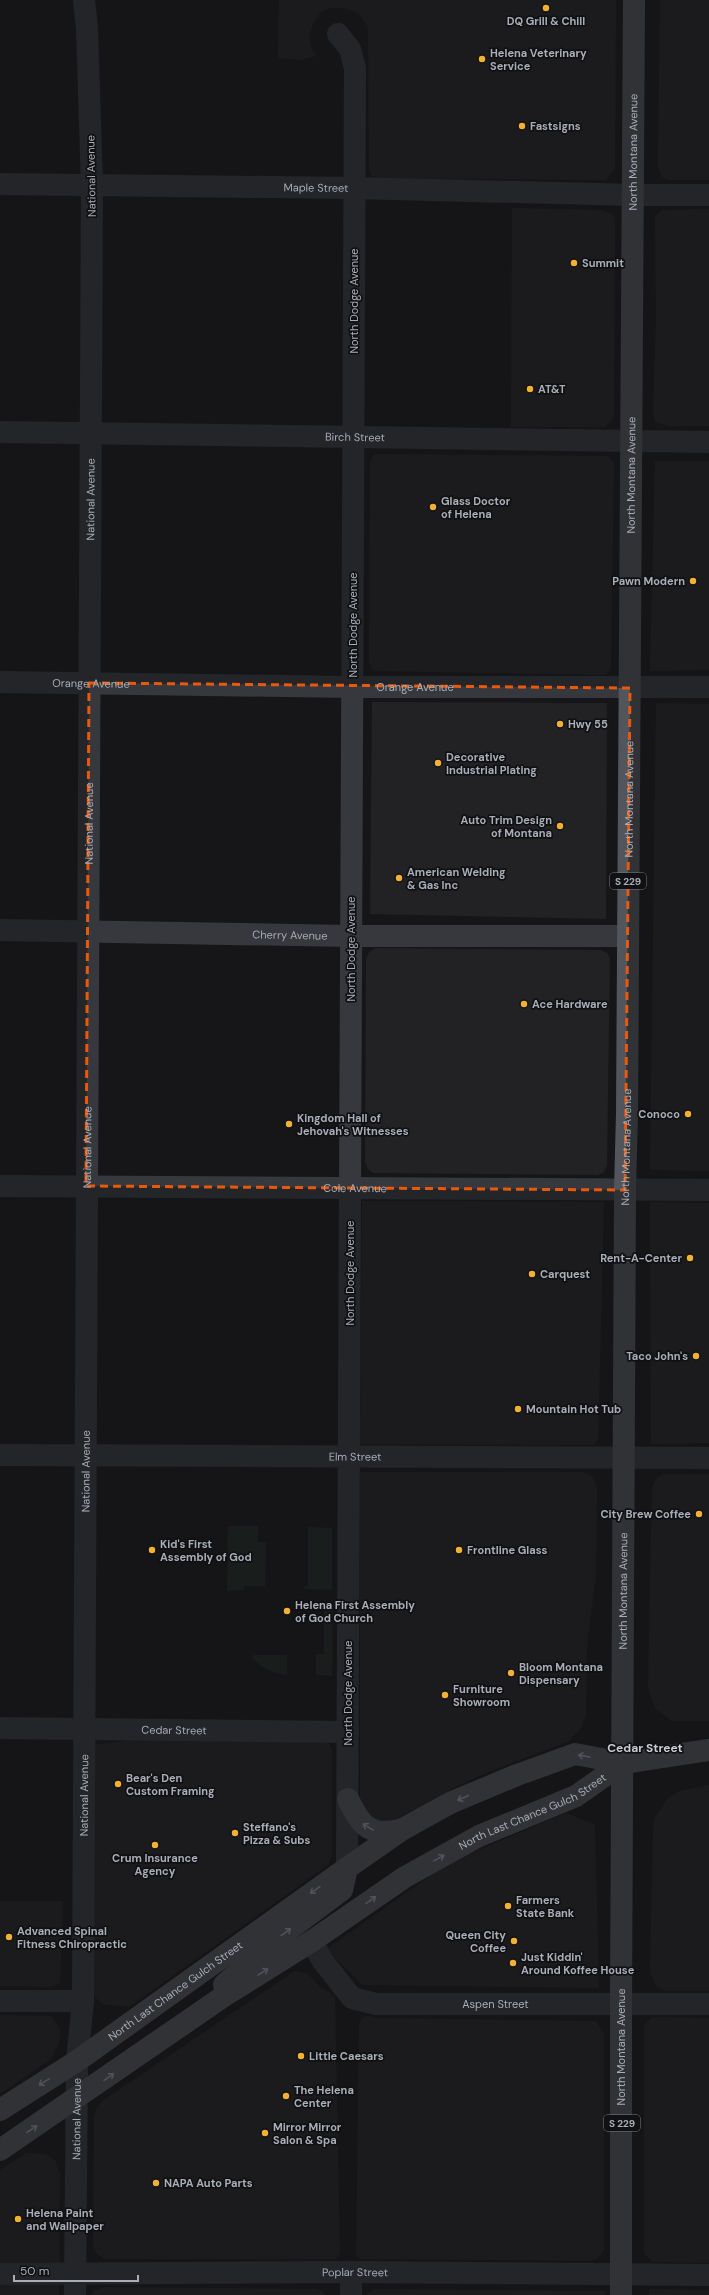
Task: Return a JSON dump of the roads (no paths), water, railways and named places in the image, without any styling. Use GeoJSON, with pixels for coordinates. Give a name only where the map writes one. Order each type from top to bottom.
{"type":"FeatureCollection","features":[{"type":"Feature","properties":{"kind":"main road","name":"North Montana Avenue"},"geometry":{"type":"LineString","coordinates":[[621,2285],[625,1190],[630,688],[634,0]]}},
{"type":"Feature","properties":{"kind":"main road"},"geometry":{"type":"LineString","coordinates":[[623,1763],[709,1750]]}},
{"type":"Feature","properties":{"kind":"main road","name":"North Last Chance Gulch Street"},"geometry":{"type":"LineString","coordinates":[[0,2110],[77,2061],[347,1868],[403,1830],[450,1803],[500,1782],[575,1754],[623,1763]]}},
{"type":"Feature","properties":{"kind":"main road","name":"North Last Chance Gulch Street"},"geometry":{"type":"LineString","coordinates":[[0,2150],[405,1877],[479,1836],[576,1796],[623,1763]]}},
{"type":"Feature","properties":{"kind":"main road"},"geometry":{"type":"LineString","coordinates":[[348,1799],[358,1820],[368,1829],[389,1833],[403,1830]]}},
{"type":"Feature","properties":{"kind":"main road","name":"North Last Chance Gulch Street"},"geometry":{"type":"LineString","coordinates":[[185,2024],[233,1976],[266,1947],[342,1890],[347,1868]]}},
{"type":"Feature","properties":{"kind":"street","name":"National Avenue"},"geometry":{"type":"LineString","coordinates":[[74,2295],[77,2061],[83,2001],[92,186],[87,28],[84,0]]}},
{"type":"Feature","properties":{"kind":"street","name":"North Dodge Avenue"},"geometry":{"type":"LineString","coordinates":[[338,34],[350,49],[355,68],[347,1868]]}},
{"type":"Feature","properties":{"kind":"street","name":"Maple Street"},"geometry":{"type":"LineString","coordinates":[[0,184],[354,188],[632,196],[709,195]]}},
{"type":"Feature","properties":{"kind":"street","name":"Birch Street"},"geometry":{"type":"LineString","coordinates":[[0,432],[709,442]]}},
{"type":"Feature","properties":{"kind":"street","name":"Orange Avenue"},"geometry":{"type":"LineString","coordinates":[[0,682],[352,687],[709,687]]}},
{"type":"Feature","properties":{"kind":"street","name":"Cherry Avenue"},"geometry":{"type":"LineString","coordinates":[[0,930],[351,936],[627,936]]}},
{"type":"Feature","properties":{"kind":"street","name":"Cole Avenue"},"geometry":{"type":"LineString","coordinates":[[0,1186],[709,1190]]}},
{"type":"Feature","properties":{"kind":"street","name":"Elm Street"},"geometry":{"type":"LineString","coordinates":[[0,1455],[709,1458]]}},
{"type":"Feature","properties":{"kind":"street","name":"Cedar Street"},"geometry":{"type":"LineString","coordinates":[[0,1728],[348,1732]]}},
{"type":"Feature","properties":{"kind":"street","name":"Aspen Street"},"geometry":{"type":"LineString","coordinates":[[312,1941],[326,1966],[352,1998],[376,2004],[709,2004]]}},
{"type":"Feature","properties":{"kind":"street"},"geometry":{"type":"LineString","coordinates":[[0,2001],[83,2001]]}},
{"type":"Feature","properties":{"kind":"street"},"geometry":{"type":"LineString","coordinates":[[351,2272],[351,2295]]}},
{"type":"Feature","properties":{"kind":"street","name":"Poplar Street"},"geometry":{"type":"LineString","coordinates":[[0,2274],[351,2272],[621,2285],[709,2275]]}},
{"type":"Feature","properties":{"kind":"place","name":"DQ Grill & Chill"},"geometry":{"type":"Point","coordinates":[546,8]}},
{"type":"Feature","properties":{"kind":"place","name":"Helena Veterinary Service"},"geometry":{"type":"Point","coordinates":[482,59]}},
{"type":"Feature","properties":{"kind":"place","name":"Fastsigns"},"geometry":{"type":"Point","coordinates":[522,126]}},
{"type":"Feature","properties":{"kind":"place","name":"Summit"},"geometry":{"type":"Point","coordinates":[574,263]}},
{"type":"Feature","properties":{"kind":"place","name":"AT&T"},"geometry":{"type":"Point","coordinates":[530,389]}},
{"type":"Feature","properties":{"kind":"place","name":"Glass Doctor of Helena"},"geometry":{"type":"Point","coordinates":[433,507]}},
{"type":"Feature","properties":{"kind":"place","name":"Pawn Modern"},"geometry":{"type":"Point","coordinates":[693,581]}},
{"type":"Feature","properties":{"kind":"place","name":"Hwy 55"},"geometry":{"type":"Point","coordinates":[560,724]}},
{"type":"Feature","properties":{"kind":"place","name":"Decorative Industrial Plating"},"geometry":{"type":"Point","coordinates":[438,763]}},
{"type":"Feature","properties":{"kind":"place","name":"Auto Trim Design of Montana"},"geometry":{"type":"Point","coordinates":[560,826]}},
{"type":"Feature","properties":{"kind":"place","name":"American Welding & Gas Inc"},"geometry":{"type":"Point","coordinates":[399,878]}},
{"type":"Feature","properties":{"kind":"place","name":"Ace Hardware"},"geometry":{"type":"Point","coordinates":[524,1004]}},
{"type":"Feature","properties":{"kind":"place","name":"Conoco"},"geometry":{"type":"Point","coordinates":[688,1114]}},
{"type":"Feature","properties":{"kind":"place","name":"Kingdom Hall of Jehovah's Witnesses"},"geometry":{"type":"Point","coordinates":[289,1124]}},
{"type":"Feature","properties":{"kind":"place","name":"Rent-A-Center"},"geometry":{"type":"Point","coordinates":[690,1258]}},
{"type":"Feature","properties":{"kind":"place","name":"Carquest"},"geometry":{"type":"Point","coordinates":[532,1274]}},
{"type":"Feature","properties":{"kind":"place","name":"Taco John's"},"geometry":{"type":"Point","coordinates":[696,1356]}},
{"type":"Feature","properties":{"kind":"place","name":"Mountain Hot Tub"},"geometry":{"type":"Point","coordinates":[518,1409]}},
{"type":"Feature","properties":{"kind":"place","name":"City Brew Coffee"},"geometry":{"type":"Point","coordinates":[699,1514]}},
{"type":"Feature","properties":{"kind":"place","name":"Kid's First Assembly of God"},"geometry":{"type":"Point","coordinates":[152,1550]}},
{"type":"Feature","properties":{"kind":"place","name":"Frontline Glass"},"geometry":{"type":"Point","coordinates":[459,1550]}},
{"type":"Feature","properties":{"kind":"place","name":"Helena First Assembly of God Church"},"geometry":{"type":"Point","coordinates":[287,1611]}},
{"type":"Feature","properties":{"kind":"place","name":"Bloom Montana Dispensary"},"geometry":{"type":"Point","coordinates":[511,1673]}},
{"type":"Feature","properties":{"kind":"place","name":"Furniture Showroom"},"geometry":{"type":"Point","coordinates":[445,1695]}},
{"type":"Feature","properties":{"kind":"place","name":"Bear's Den Custom Framing"},"geometry":{"type":"Point","coordinates":[118,1784]}},
{"type":"Feature","properties":{"kind":"place","name":"Steffano's Pizza & Subs"},"geometry":{"type":"Point","coordinates":[235,1833]}},
{"type":"Feature","properties":{"kind":"place","name":"Crum Insurance Agency"},"geometry":{"type":"Point","coordinates":[155,1845]}},
{"type":"Feature","properties":{"kind":"place","name":"Farmers State Bank"},"geometry":{"type":"Point","coordinates":[508,1906]}},
{"type":"Feature","properties":{"kind":"place","name":"Advanced Spinal Fitness Chiropractic"},"geometry":{"type":"Point","coordinates":[9,1937]}},
{"type":"Feature","properties":{"kind":"place","name":"Queen City Coffee"},"geometry":{"type":"Point","coordinates":[514,1941]}},
{"type":"Feature","properties":{"kind":"place","name":"Just Kiddin' Around Koffee House"},"geometry":{"type":"Point","coordinates":[513,1963]}},
{"type":"Feature","properties":{"kind":"place","name":"Little Caesars"},"geometry":{"type":"Point","coordinates":[301,2056]}},
{"type":"Feature","properties":{"kind":"place","name":"The Helena Center"},"geometry":{"type":"Point","coordinates":[286,2096]}},
{"type":"Feature","properties":{"kind":"place","name":"Mirror Mirror Salon & Spa"},"geometry":{"type":"Point","coordinates":[265,2133]}},
{"type":"Feature","properties":{"kind":"place","name":"NAPA Auto Parts"},"geometry":{"type":"Point","coordinates":[156,2183]}},
{"type":"Feature","properties":{"kind":"place","name":"Helena Paint and Wallpaper"},"geometry":{"type":"Point","coordinates":[18,2219]}},
{"type":"Feature","properties":{"kind":"district","name":"Cedar Street"},"geometry":{"type":"Point","coordinates":[645,1748]}}]}
